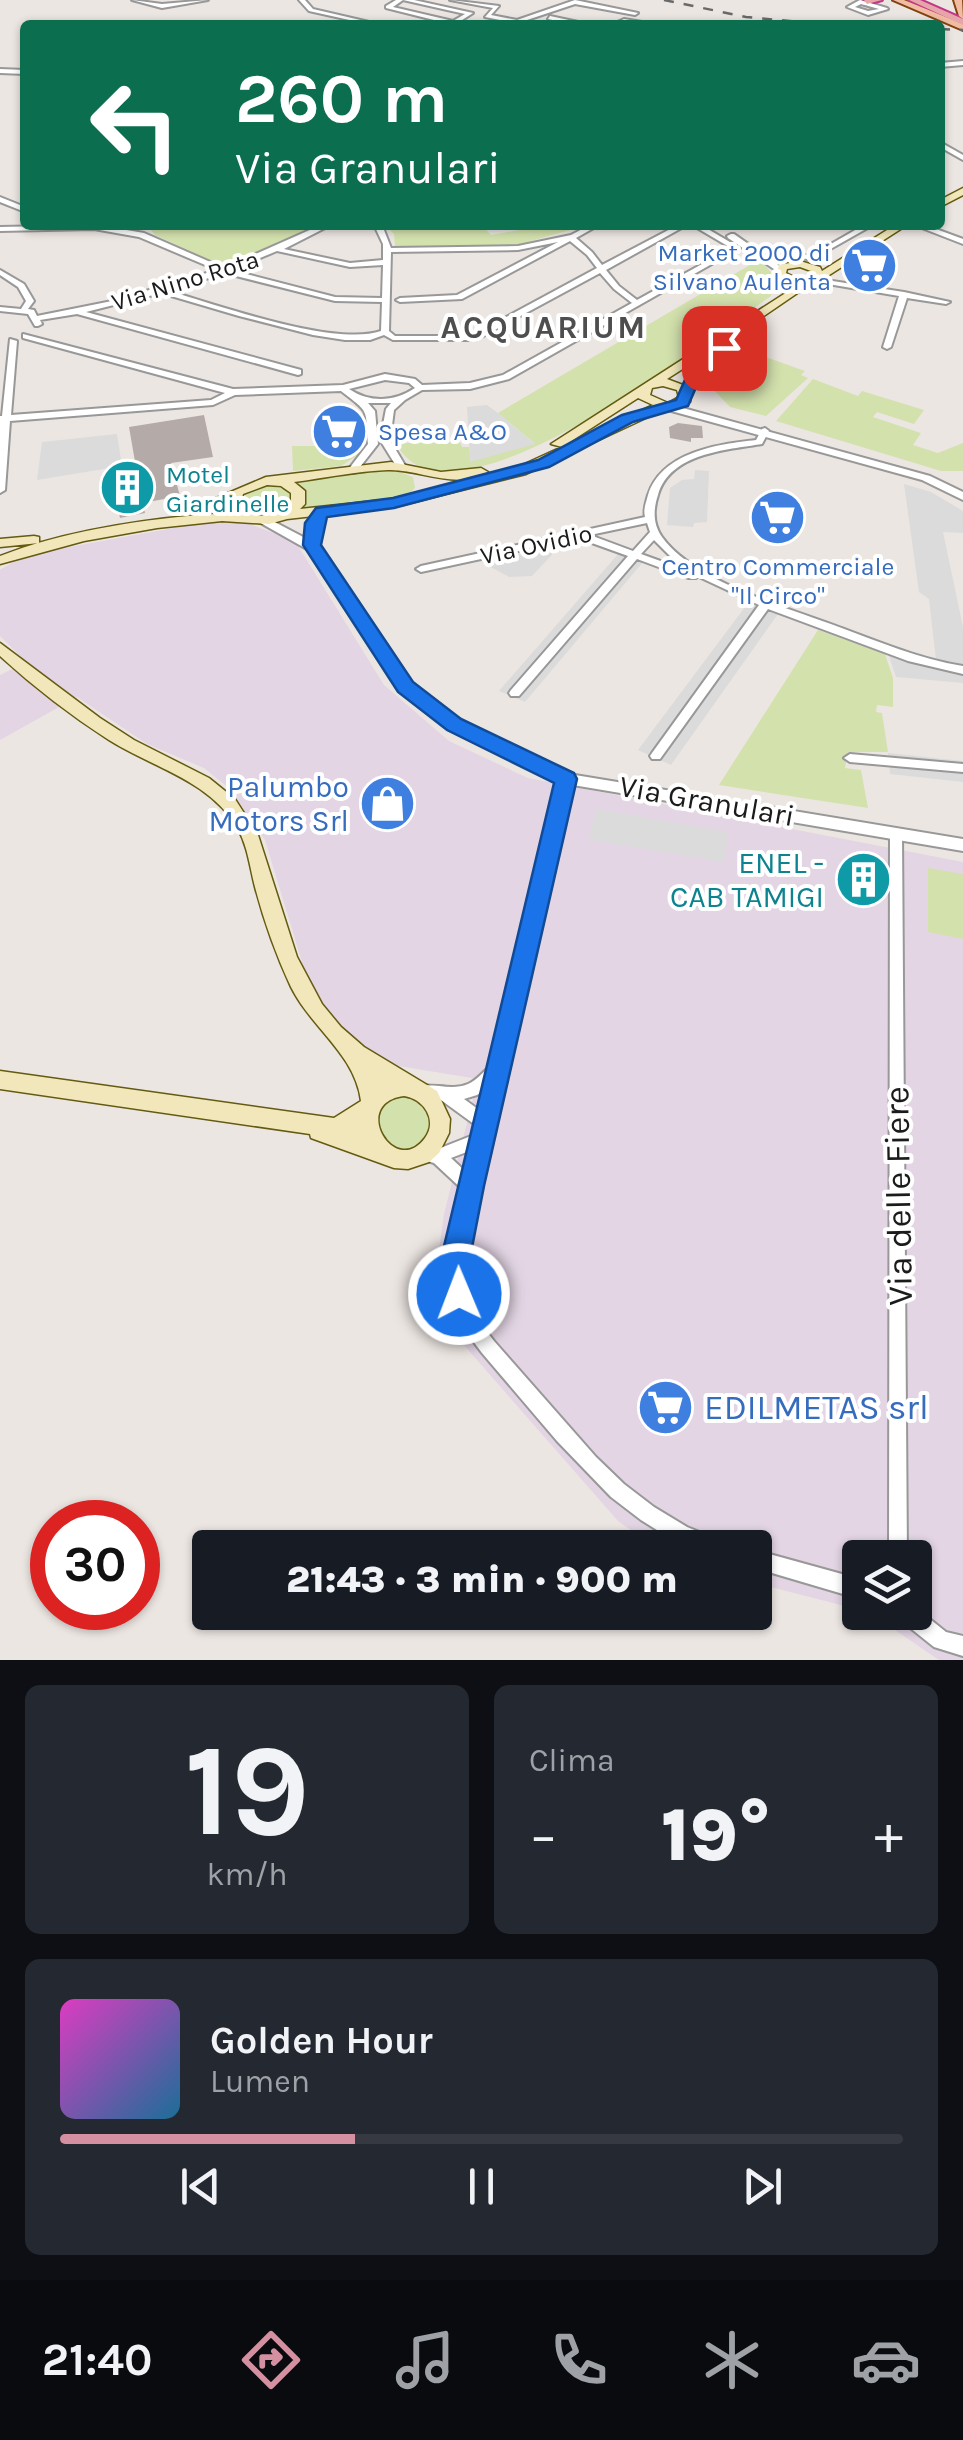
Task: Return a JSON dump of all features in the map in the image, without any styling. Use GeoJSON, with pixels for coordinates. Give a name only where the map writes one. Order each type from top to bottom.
{"type":"FeatureCollection","features":[{"type":"Feature","properties":{"kind":"highway"},"geometry":{"type":"LineString","coordinates":[[913,0],[963,23]]}},
{"type":"Feature","properties":{"kind":"main road"},"geometry":{"type":"LineString","coordinates":[[896,0],[963,23]]}},
{"type":"Feature","properties":{"kind":"main road"},"geometry":{"type":"LineString","coordinates":[[958,0],[963,23]]}},
{"type":"Feature","properties":{"kind":"main road"},"geometry":{"type":"LineString","coordinates":[[1,561],[6,551],[1,542],[205,510],[249,484],[353,470],[406,468],[457,476],[519,460],[551,448],[892,230]]}},
{"type":"Feature","properties":{"kind":"main road"},"geometry":{"type":"LineString","coordinates":[[781,273],[800,264],[846,258]]}},
{"type":"Feature","properties":{"kind":"main road"},"geometry":{"type":"LineString","coordinates":[[800,264],[816,269],[815,280]]}},
{"type":"Feature","properties":{"kind":"main road"},"geometry":{"type":"LineString","coordinates":[[781,273],[815,280]]}},
{"type":"Feature","properties":{"kind":"main road"},"geometry":{"type":"LineString","coordinates":[[781,273],[782,299]]}},
{"type":"Feature","properties":{"kind":"main road"},"geometry":{"type":"LineString","coordinates":[[1,561],[31,549],[210,516],[263,520],[410,499],[544,464],[628,418],[682,403],[694,376],[763,312]]}},
{"type":"Feature","properties":{"kind":"main road"},"geometry":{"type":"LineString","coordinates":[[648,387],[670,383],[686,392]]}},
{"type":"Feature","properties":{"kind":"main road"},"geometry":{"type":"LineString","coordinates":[[648,387],[646,400],[664,406]]}},
{"type":"Feature","properties":{"kind":"main road"},"geometry":{"type":"LineString","coordinates":[[406,468],[422,481],[410,499]]}},
{"type":"Feature","properties":{"kind":"main road"},"geometry":{"type":"LineString","coordinates":[[274,481],[292,486],[300,498],[286,515]]}},
{"type":"Feature","properties":{"kind":"main road"},"geometry":{"type":"LineString","coordinates":[[237,492],[233,506],[244,517]]}},
{"type":"Feature","properties":{"kind":"main road"},"geometry":{"type":"LineString","coordinates":[[0,648],[129,744],[199,776],[222,794],[255,843],[264,887],[298,986],[313,1012],[353,1051],[386,1075],[430,1096],[441,1114],[430,1155],[400,1158],[305,1125]]}},
{"type":"Feature","properties":{"kind":"main road"},"geometry":{"type":"LineString","coordinates":[[353,1051],[369,1084],[372,1106],[367,1130],[379,1150]]}},
{"type":"Feature","properties":{"kind":"main road"},"geometry":{"type":"LineString","coordinates":[[0,1080],[336,1128],[388,1092],[420,1090]]}},
{"type":"Feature","properties":{"kind":"street"},"geometry":{"type":"LineString","coordinates":[[135,0],[162,6],[205,0]]}},
{"type":"Feature","properties":{"kind":"street"},"geometry":{"type":"LineString","coordinates":[[302,0],[311,10],[357,20]]}},
{"type":"Feature","properties":{"kind":"street"},"geometry":{"type":"LineString","coordinates":[[442,20],[388,7],[403,0],[470,13],[459,20]]}},
{"type":"Feature","properties":{"kind":"street"},"geometry":{"type":"LineString","coordinates":[[453,0],[497,7],[488,16]]}},
{"type":"Feature","properties":{"kind":"street"},"geometry":{"type":"LineString","coordinates":[[854,0],[870,1],[885,8],[868,13],[850,7],[870,1]]}},
{"type":"Feature","properties":{"kind":"street"},"geometry":{"type":"LineString","coordinates":[[523,20],[575,2],[635,13]]}},
{"type":"Feature","properties":{"kind":"street"},"geometry":{"type":"LineString","coordinates":[[488,16],[507,20]]}},
{"type":"Feature","properties":{"kind":"street"},"geometry":{"type":"LineString","coordinates":[[488,16],[497,20]]}},
{"type":"Feature","properties":{"kind":"street"},"geometry":{"type":"LineString","coordinates":[[550,18],[559,20]]}},
{"type":"Feature","properties":{"kind":"street"},"geometry":{"type":"LineString","coordinates":[[109,230],[157,240],[224,271],[335,299],[386,300]]}},
{"type":"Feature","properties":{"kind":"street","name":"Via Nino Rota"},"geometry":{"type":"LineString","coordinates":[[38,318],[161,291],[280,250],[318,230]]}},
{"type":"Feature","properties":{"kind":"street"},"geometry":{"type":"LineString","coordinates":[[382,230],[387,250],[385,332]]}},
{"type":"Feature","properties":{"kind":"street"},"geometry":{"type":"LineString","coordinates":[[400,300],[458,297],[585,230]]}},
{"type":"Feature","properties":{"kind":"street"},"geometry":{"type":"LineString","coordinates":[[385,332],[394,338],[473,338],[674,230]]}},
{"type":"Feature","properties":{"kind":"street"},"geometry":{"type":"LineString","coordinates":[[406,468],[385,440],[390,409],[403,398],[420,388],[470,386],[506,377],[736,248],[705,230]]}},
{"type":"Feature","properties":{"kind":"street"},"geometry":{"type":"LineString","coordinates":[[719,230],[781,273]]}},
{"type":"Feature","properties":{"kind":"street"},"geometry":{"type":"LineString","coordinates":[[733,230],[800,264]]}},
{"type":"Feature","properties":{"kind":"street"},"geometry":{"type":"LineString","coordinates":[[766,249],[812,258],[860,230]]}},
{"type":"Feature","properties":{"kind":"street"},"geometry":{"type":"LineString","coordinates":[[931,230],[963,242]]}},
{"type":"Feature","properties":{"kind":"street"},"geometry":{"type":"LineString","coordinates":[[387,250],[518,248],[570,237],[592,251],[600,263],[599,270],[614,290],[638,304]]}},
{"type":"Feature","properties":{"kind":"street"},"geometry":{"type":"LineString","coordinates":[[280,250],[350,265],[387,262]]}},
{"type":"Feature","properties":{"kind":"street"},"geometry":{"type":"LineString","coordinates":[[0,272],[26,293],[30,301],[24,310]]}},
{"type":"Feature","properties":{"kind":"street"},"geometry":{"type":"LineString","coordinates":[[815,280],[946,302]]}},
{"type":"Feature","properties":{"kind":"street"},"geometry":{"type":"LineString","coordinates":[[161,291],[341,338],[372,338],[385,332]]}},
{"type":"Feature","properties":{"kind":"street"},"geometry":{"type":"LineString","coordinates":[[887,348],[904,294]]}},
{"type":"Feature","properties":{"kind":"street"},"geometry":{"type":"LineString","coordinates":[[0,309],[24,310],[38,318],[34,330],[26,336],[0,343]]}},
{"type":"Feature","properties":{"kind":"street"},"geometry":{"type":"LineString","coordinates":[[78,312],[298,372]]}},
{"type":"Feature","properties":{"kind":"street"},"geometry":{"type":"LineString","coordinates":[[26,336],[233,392],[343,388],[384,377],[404,379],[420,388]]}},
{"type":"Feature","properties":{"kind":"street"},"geometry":{"type":"LineString","coordinates":[[0,504],[2,419],[13,341]]}},
{"type":"Feature","properties":{"kind":"street"},"geometry":{"type":"LineString","coordinates":[[343,388],[372,410],[373,444],[353,470]]}},
{"type":"Feature","properties":{"kind":"street"},"geometry":{"type":"LineString","coordinates":[[2,419],[213,402],[233,392]]}},
{"type":"Feature","properties":{"kind":"street"},"geometry":{"type":"LineString","coordinates":[[686,392],[738,429],[738,436]]}},
{"type":"Feature","properties":{"kind":"street"},"geometry":{"type":"LineString","coordinates":[[358,398],[403,398]]}},
{"type":"Feature","properties":{"kind":"street"},"geometry":{"type":"LineString","coordinates":[[664,406],[724,420],[758,439]]}},
{"type":"Feature","properties":{"kind":"street"},"geometry":{"type":"LineString","coordinates":[[719,448],[738,436],[800,441],[926,478],[963,484]]}},
{"type":"Feature","properties":{"kind":"street"},"geometry":{"type":"LineString","coordinates":[[719,586],[677,559],[655,532],[651,519],[652,492],[663,474],[676,463],[758,439]]}},
{"type":"Feature","properties":{"kind":"street"},"geometry":{"type":"LineString","coordinates":[[926,478],[963,497]]}},
{"type":"Feature","properties":{"kind":"street"},"geometry":{"type":"LineString","coordinates":[[263,520],[312,545],[314,523],[322,512]]}},
{"type":"Feature","properties":{"kind":"street","name":"Via Ovidio"},"geometry":{"type":"LineString","coordinates":[[421,570],[651,519]]}},
{"type":"Feature","properties":{"kind":"street"},"geometry":{"type":"LineString","coordinates":[[515,693],[655,532]]}},
{"type":"Feature","properties":{"kind":"street"},"geometry":{"type":"LineString","coordinates":[[577,534],[913,660],[963,670]]}},
{"type":"Feature","properties":{"kind":"street","name":"Via Granulari"},"geometry":{"type":"LineString","coordinates":[[312,545],[406,687],[454,724],[566,779],[963,845]]}},
{"type":"Feature","properties":{"kind":"street"},"geometry":{"type":"LineString","coordinates":[[656,756],[766,604]]}},
{"type":"Feature","properties":{"kind":"street"},"geometry":{"type":"LineString","coordinates":[[850,758],[963,768]]}},
{"type":"Feature","properties":{"kind":"street"},"geometry":{"type":"LineString","coordinates":[[566,779],[454,1263],[470,1324],[488,1348],[618,1490],[670,1530]]}},
{"type":"Feature","properties":{"kind":"street","name":"Via delle Fiere"},"geometry":{"type":"LineString","coordinates":[[896,834],[898,1540]]}},
{"type":"Feature","properties":{"kind":"street"},"geometry":{"type":"LineString","coordinates":[[420,1090],[444,1094],[476,1090],[501,1060]]}},
{"type":"Feature","properties":{"kind":"street"},"geometry":{"type":"LineString","coordinates":[[444,1094],[483,1131]]}},
{"type":"Feature","properties":{"kind":"street"},"geometry":{"type":"LineString","coordinates":[[470,1186],[430,1155],[483,1131]]}},
{"type":"Feature","properties":{"kind":"street"},"geometry":{"type":"LineString","coordinates":[[772,1564],[842,1584]]}},
{"type":"Feature","properties":{"kind":"street"},"geometry":{"type":"LineString","coordinates":[[928,1630],[941,1640],[963,1646]]}},
{"type":"Feature","properties":{"kind":"shaded area"},"geometry":{"type":"Polygon","coordinates":[[[487,405],[535,444],[470,462],[467,407],[487,405]]]}},
{"type":"Feature","properties":{"kind":"shaded area"},"geometry":{"type":"Polygon","coordinates":[[[117,434],[122,466],[37,480],[42,442],[117,434]]]}},
{"type":"Feature","properties":{"kind":"shaded area"},"geometry":{"type":"Polygon","coordinates":[[[695,470],[709,471],[707,522],[694,523],[693,527],[667,525],[670,488],[682,480],[694,479],[695,470]]]}},
{"type":"Feature","properties":{"kind":"shaded area"},"geometry":{"type":"Polygon","coordinates":[[[904,484],[931,492],[963,511],[963,533],[943,532],[963,627],[963,683],[896,677],[888,653],[936,660],[929,599],[919,592],[904,484]]]}},
{"type":"Feature","properties":{"kind":"shaded area"},"geometry":{"type":"Polygon","coordinates":[[[212,521],[241,521],[295,541],[384,685],[449,741],[528,778],[963,862],[963,1660],[939,1660],[895,1630],[932,1630],[932,1540],[842,1540],[842,1605],[772,1587],[772,1530],[631,1530],[618,1521],[449,1328],[439,1297],[438,1257],[444,1214],[478,1079],[386,1064],[328,1016],[308,982],[265,840],[230,789],[204,768],[147,744],[77,697],[0,740],[0,675],[26,662],[0,636],[0,570],[25,555],[212,521]]]}},
{"type":"Feature","properties":{"kind":"shaded area"},"geometry":{"type":"Polygon","coordinates":[[[563,543],[532,576],[509,577],[480,561],[563,543]]]}},
{"type":"Feature","properties":{"kind":"shaded area"},"geometry":{"type":"Polygon","coordinates":[[[619,553],[643,562],[525,702],[499,691],[619,553]]]}},
{"type":"Feature","properties":{"kind":"shaded area"},"geometry":{"type":"Polygon","coordinates":[[[748,603],[778,614],[671,765],[638,750],[748,603]]]}},
{"type":"Feature","properties":{"kind":"shaded area"},"geometry":{"type":"Polygon","coordinates":[[[888,753],[963,761],[963,782],[890,774],[888,753]]]}},
{"type":"Feature","properties":{"kind":"shaded area"},"geometry":{"type":"Polygon","coordinates":[[[596,809],[728,832],[724,862],[589,840],[596,809]]]}},
{"type":"Feature","properties":{"kind":"green space"},"geometry":{"type":"Polygon","coordinates":[[[151,230],[309,230],[224,267],[151,230]]]}},
{"type":"Feature","properties":{"kind":"green space"},"geometry":{"type":"Polygon","coordinates":[[[390,230],[486,230],[491,235],[519,230],[570,230],[513,246],[400,248],[395,246],[390,230]]]}},
{"type":"Feature","properties":{"kind":"green space"},"geometry":{"type":"Polygon","coordinates":[[[760,259],[775,277],[771,296],[641,387],[581,423],[522,452],[468,469],[424,468],[396,443],[460,442],[462,447],[469,447],[471,461],[534,443],[498,413],[760,259]]]}},
{"type":"Feature","properties":{"kind":"green space"},"geometry":{"type":"Polygon","coordinates":[[[743,349],[805,371],[801,375],[808,378],[766,416],[730,407],[711,387],[714,374],[743,349]]]}},
{"type":"Feature","properties":{"kind":"green space"},"geometry":{"type":"Polygon","coordinates":[[[813,379],[858,396],[862,391],[924,410],[914,424],[877,412],[873,417],[921,433],[913,445],[938,453],[963,443],[963,471],[941,471],[776,421],[813,379]]]}},
{"type":"Feature","properties":{"kind":"green space"},"geometry":{"type":"Polygon","coordinates":[[[292,446],[360,446],[358,455],[341,466],[293,471],[292,446]]]}},
{"type":"Feature","properties":{"kind":"green space"},"geometry":{"type":"Polygon","coordinates":[[[391,469],[413,477],[415,488],[408,495],[298,511],[290,481],[391,469]]]}},
{"type":"Feature","properties":{"kind":"green space"},"geometry":{"type":"Polygon","coordinates":[[[267,485],[288,490],[291,504],[270,515],[246,511],[242,497],[267,485]]]}},
{"type":"Feature","properties":{"kind":"green space"},"geometry":{"type":"Polygon","coordinates":[[[818,630],[885,654],[893,678],[893,707],[877,705],[876,712],[882,713],[888,752],[848,752],[845,768],[861,770],[868,808],[719,785],[818,630]]]}},
{"type":"Feature","properties":{"kind":"green space"},"geometry":{"type":"Polygon","coordinates":[[[928,868],[963,874],[963,939],[928,932],[928,868]]]}},
{"type":"Feature","properties":{"kind":"green space"},"geometry":{"type":"Polygon","coordinates":[[[404,1095],[424,1103],[432,1123],[424,1143],[404,1151],[384,1143],[376,1123],[384,1103],[404,1095]]]}},
{"type":"Feature","properties":{"kind":"building"},"geometry":{"type":"Polygon","coordinates":[[[204,415],[213,457],[171,463],[180,496],[143,503],[145,513],[120,518],[113,484],[138,479],[129,427],[204,415]]]}},
{"type":"Feature","properties":{"kind":"building"},"geometry":{"type":"Polygon","coordinates":[[[678,423],[702,426],[703,438],[691,438],[691,442],[670,438],[669,427],[678,423]]]}},
{"type":"Feature","properties":{"kind":"railway"},"geometry":{"type":"LineString","coordinates":[[664,0],[779,20]]}},
{"type":"Feature","properties":{"kind":"railway"},"geometry":{"type":"LineString","coordinates":[[945,29],[963,30]]}},
{"type":"Feature","properties":{"kind":"place","name":"Market 2000 di Silvano Aulenta"},"geometry":{"type":"Point","coordinates":[870,266]}},
{"type":"Feature","properties":{"kind":"place","name":"Spesa A&O"},"geometry":{"type":"Point","coordinates":[339,431]}},
{"type":"Feature","properties":{"kind":"place","name":"Motel Giardinelle"},"geometry":{"type":"Point","coordinates":[127,488]}},
{"type":"Feature","properties":{"kind":"place","name":"Centro Commerciale \"Il Circo\""},"geometry":{"type":"Point","coordinates":[778,517]}},
{"type":"Feature","properties":{"kind":"place","name":"Palumbo Motors Srl"},"geometry":{"type":"Point","coordinates":[388,804]}},
{"type":"Feature","properties":{"kind":"place","name":"ENEL - CAB TAMIGI"},"geometry":{"type":"Point","coordinates":[863,880]}},
{"type":"Feature","properties":{"kind":"place","name":"EDILMETAS srl"},"geometry":{"type":"Point","coordinates":[665,1407]}},
{"type":"Feature","properties":{"kind":"district","name":"ACQUARIUM"},"geometry":{"type":"Point","coordinates":[544,327]}},
{"type":"Feature","properties":{"kind":"route"},"geometry":{"type":"LineString","coordinates":[[459,1294],[454,1263],[566,779],[454,724],[406,687],[312,545],[314,523],[322,512],[394,503],[544,464],[628,418],[682,403],[694,376],[724,348]]}}]}
